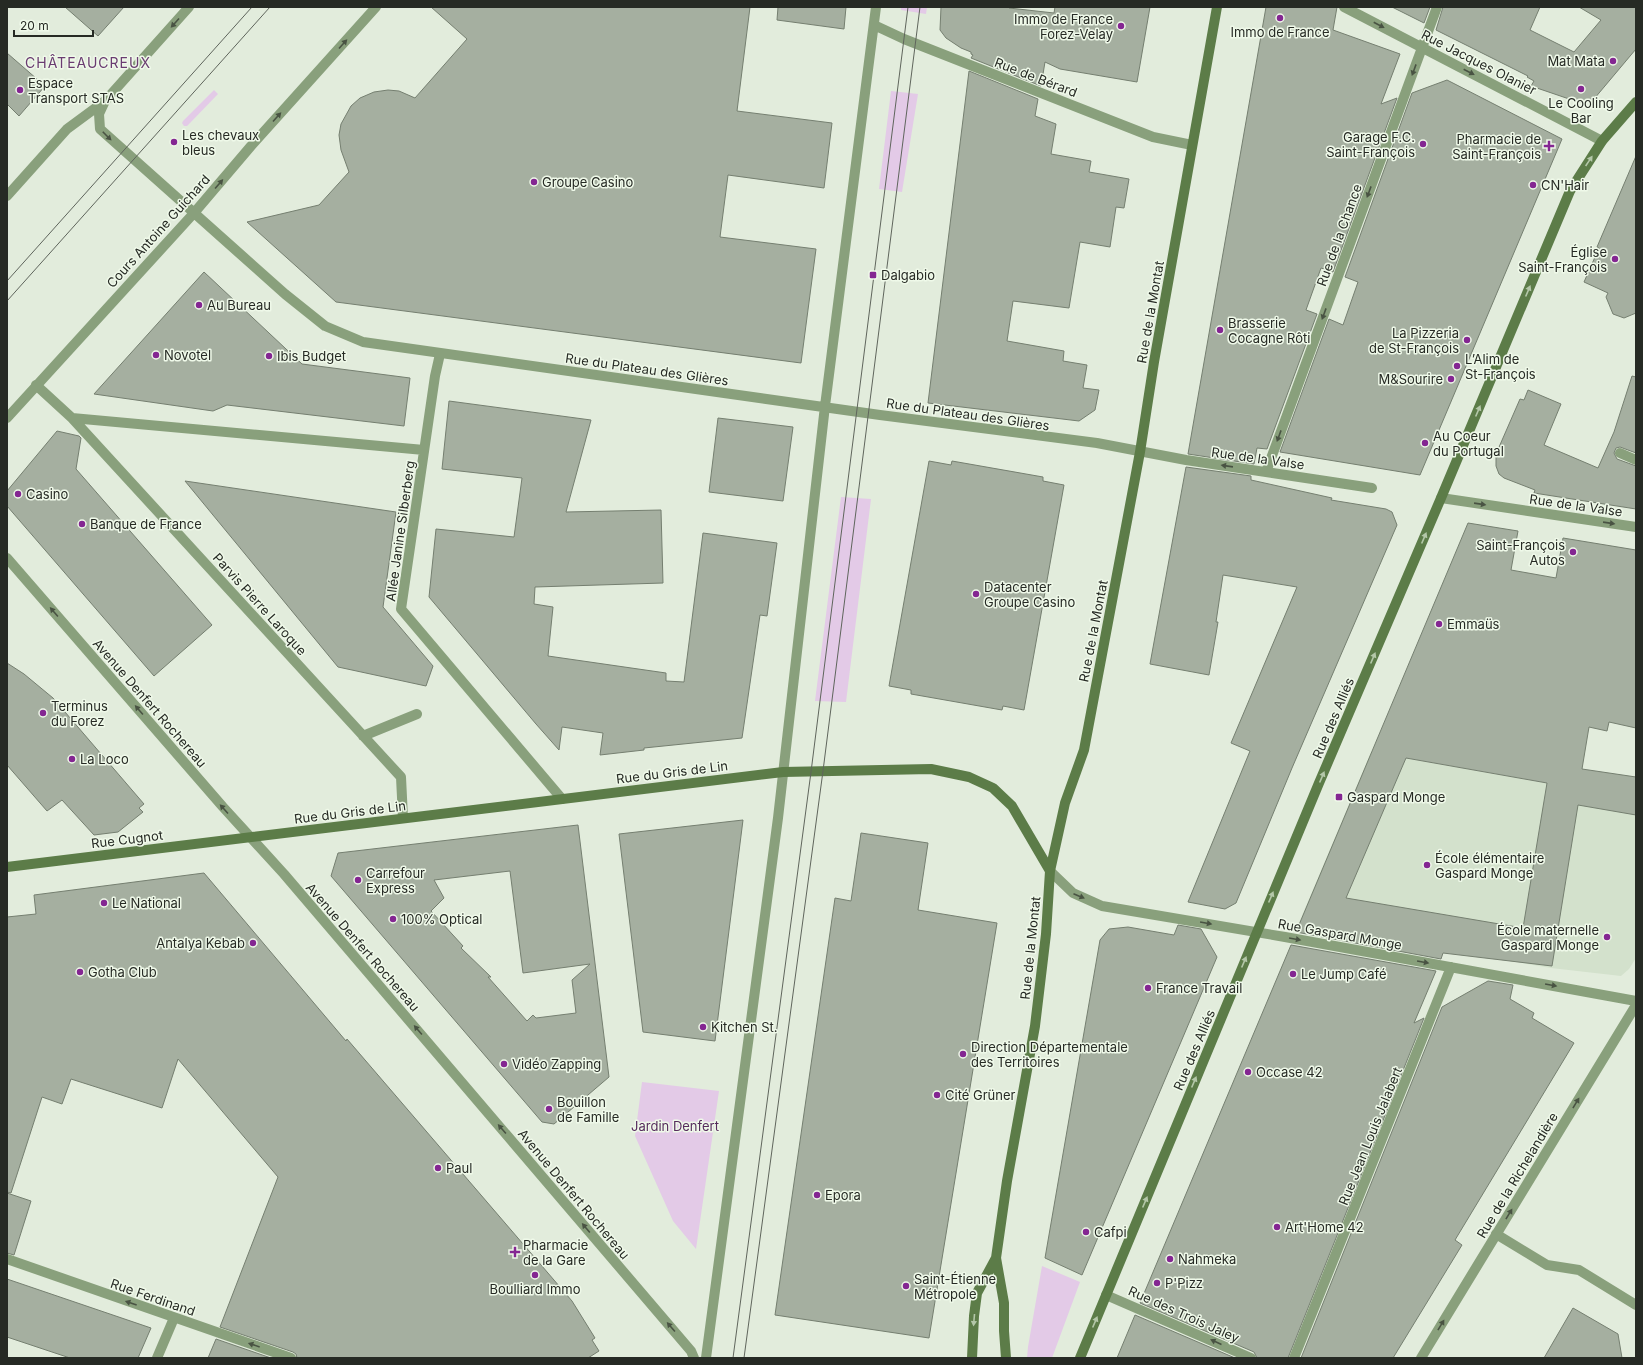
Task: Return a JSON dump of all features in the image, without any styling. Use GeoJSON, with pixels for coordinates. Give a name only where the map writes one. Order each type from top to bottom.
{"type":"FeatureCollection","features":[{"type":"Feature","properties":{"kind":"main road","name":"Rue de la Montat"},"geometry":{"type":"LineString","coordinates":[[1006,1358],[1004,1303],[996,1258],[1007,1181],[1035,1026],[1046,934],[1050,872],[1065,803],[1084,750],[1140,452],[1154,362],[1217,7]]}},
{"type":"Feature","properties":{"kind":"main road","name":"Rue des Alliés"},"geometry":{"type":"LineString","coordinates":[[1080,1358],[1256,933],[1570,191],[1602,141],[1636,102]]}},
{"type":"Feature","properties":{"kind":"main road","name":"Rue du Gris de Lin"},"geometry":{"type":"LineString","coordinates":[[251,837],[783,772],[931,769],[969,777],[993,788],[1012,806],[1050,872]]}},
{"type":"Feature","properties":{"kind":"main road","name":"Rue Cugnot"},"geometry":{"type":"LineString","coordinates":[[7,867],[251,837]]}},
{"type":"Feature","properties":{"kind":"main road","name":"Rue de la Montat"},"geometry":{"type":"LineString","coordinates":[[972,1358],[974,1316],[977,1293],[996,1258]]}},
{"type":"Feature","properties":{"kind":"street"},"geometry":{"type":"LineString","coordinates":[[7,196],[67,129],[105,101],[189,7]]}},
{"type":"Feature","properties":{"kind":"street","name":"Cours Antoine Guichard"},"geometry":{"type":"LineString","coordinates":[[7,418],[194,213],[251,146],[376,7]]}},
{"type":"Feature","properties":{"kind":"street"},"geometry":{"type":"LineString","coordinates":[[706,1358],[783,772],[825,406],[876,7]]}},
{"type":"Feature","properties":{"kind":"street","name":"Rue Jacques Olanier"},"geometry":{"type":"LineString","coordinates":[[1344,7],[1602,141]]}},
{"type":"Feature","properties":{"kind":"street","name":"Rue de la Chance"},"geometry":{"type":"LineString","coordinates":[[1266,472],[1437,7]]}},
{"type":"Feature","properties":{"kind":"street","name":"Rue de Bérard"},"geometry":{"type":"LineString","coordinates":[[874,25],[904,39],[1153,137],[1192,145]]}},
{"type":"Feature","properties":{"kind":"street","name":"Rue du Plateau des Glières"},"geometry":{"type":"LineString","coordinates":[[105,101],[99,114],[100,129],[285,294],[325,326],[363,342],[440,354],[825,406],[880,415],[1097,443],[1140,452]]}},
{"type":"Feature","properties":{"kind":"street","name":"Allée Janine Silberberg"},"geometry":{"type":"LineString","coordinates":[[440,354],[424,450],[402,609],[562,799]]}},
{"type":"Feature","properties":{"kind":"street","name":"Parvis Pierre Laroque"},"geometry":{"type":"LineString","coordinates":[[36,385],[72,418],[401,777],[403,818]]}},
{"type":"Feature","properties":{"kind":"street"},"geometry":{"type":"LineString","coordinates":[[72,418],[424,450]]}},
{"type":"Feature","properties":{"kind":"street","name":"Rue de la Valse"},"geometry":{"type":"LineString","coordinates":[[1140,452],[1372,488]]}},
{"type":"Feature","properties":{"kind":"street"},"geometry":{"type":"LineString","coordinates":[[1620,453],[1636,460]]}},
{"type":"Feature","properties":{"kind":"street","name":"Rue de la Valse"},"geometry":{"type":"LineString","coordinates":[[1441,498],[1636,527]]}},
{"type":"Feature","properties":{"kind":"street","name":"Avenue Denfert Rochereau"},"geometry":{"type":"LineString","coordinates":[[7,558],[251,837],[691,1351],[694,1358]]}},
{"type":"Feature","properties":{"kind":"street"},"geometry":{"type":"LineString","coordinates":[[363,736],[417,714]]}},
{"type":"Feature","properties":{"kind":"street","name":"Rue Gaspard Monge"},"geometry":{"type":"LineString","coordinates":[[1050,872],[1072,894],[1102,906],[1636,1001]]}},
{"type":"Feature","properties":{"kind":"street","name":"Rue Jean Louis Jalabert"},"geometry":{"type":"LineString","coordinates":[[1294,1358],[1451,967]]}},
{"type":"Feature","properties":{"kind":"street","name":"Rue de la Richelandière"},"geometry":{"type":"LineString","coordinates":[[1421,1358],[1636,1005]]}},
{"type":"Feature","properties":{"kind":"street"},"geometry":{"type":"LineString","coordinates":[[1496,1234],[1547,1265],[1579,1270],[1636,1305]]}},
{"type":"Feature","properties":{"kind":"street","name":"Rue Ferdinand"},"geometry":{"type":"LineString","coordinates":[[7,1259],[291,1358]]}},
{"type":"Feature","properties":{"kind":"street","name":"Rue des Trois Jaley"},"geometry":{"type":"LineString","coordinates":[[1106,1295],[1251,1358]]}},
{"type":"Feature","properties":{"kind":"street"},"geometry":{"type":"LineString","coordinates":[[157,1358],[174,1318]]}},
{"type":"Feature","properties":{"kind":"shaded area"},"geometry":{"type":"Polygon","coordinates":[[[1371,752],[1636,799],[1636,958],[1629,969],[1621,976],[1551,968],[1298,925],[1371,752]]]}},
{"type":"Feature","properties":{"kind":"green space"},"geometry":{"type":"Polygon","coordinates":[[[901,7],[927,7],[926,14],[901,10],[901,7]]]}},
{"type":"Feature","properties":{"kind":"green space"},"geometry":{"type":"Polygon","coordinates":[[[214,90],[218,94],[187,126],[184,126],[182,123],[183,121],[214,90]]]}},
{"type":"Feature","properties":{"kind":"green space"},"geometry":{"type":"Polygon","coordinates":[[[891,91],[918,94],[902,192],[879,189],[891,91]]]}},
{"type":"Feature","properties":{"kind":"green space"},"geometry":{"type":"Polygon","coordinates":[[[841,497],[871,499],[846,702],[815,701],[841,497]]]}},
{"type":"Feature","properties":{"kind":"green space","name":"Jardin Denfert"},"geometry":{"type":"Polygon","coordinates":[[[642,1082],[719,1091],[696,1249],[673,1221],[635,1136],[642,1082]]]}},
{"type":"Feature","properties":{"kind":"green space"},"geometry":{"type":"Polygon","coordinates":[[[1042,1266],[1080,1282],[1052,1358],[1027,1358],[1028,1347],[1042,1266]]]}},
{"type":"Feature","properties":{"kind":"building"},"geometry":{"type":"Polygon","coordinates":[[[65,7],[124,7],[98,36],[65,7]]]}},
{"type":"Feature","properties":{"kind":"building","name":"Groupe Casino"},"geometry":{"type":"Polygon","coordinates":[[[431,7],[750,7],[737,111],[832,123],[824,188],[728,175],[720,237],[816,249],[801,363],[336,302],[247,222],[319,205],[349,172],[341,150],[339,135],[341,124],[351,106],[360,98],[374,92],[388,90],[399,91],[415,98],[467,39],[431,7]]]}},
{"type":"Feature","properties":{"kind":"building"},"geometry":{"type":"Polygon","coordinates":[[[778,7],[846,7],[844,29],[777,20],[778,7]]]}},
{"type":"Feature","properties":{"kind":"building"},"geometry":{"type":"Polygon","coordinates":[[[941,7],[1009,7],[1054,13],[1055,7],[1150,7],[1137,82],[1060,69],[1045,62],[1041,86],[971,58],[973,55],[971,52],[961,48],[946,38],[940,30],[941,7]]]}},
{"type":"Feature","properties":{"kind":"building"},"geometry":{"type":"Polygon","coordinates":[[[1266,7],[1337,7],[1333,30],[1400,54],[1381,104],[1397,98],[1333,272],[1321,268],[1306,310],[1317,314],[1267,449],[1257,448],[1254,464],[1188,454],[1266,7]]]}},
{"type":"Feature","properties":{"kind":"building"},"geometry":{"type":"Polygon","coordinates":[[[1392,7],[1430,7],[1424,23],[1392,7]]]}},
{"type":"Feature","properties":{"kind":"building"},"geometry":{"type":"Polygon","coordinates":[[[1443,7],[1540,7],[1530,30],[1574,52],[1601,20],[1579,7],[1636,7],[1636,49],[1594,99],[1586,102],[1578,102],[1531,86],[1534,81],[1527,77],[1528,76],[1436,30],[1443,7]]]}},
{"type":"Feature","properties":{"kind":"building"},"geometry":{"type":"Polygon","coordinates":[[[7,53],[45,86],[19,116],[7,104],[7,53]]]}},
{"type":"Feature","properties":{"kind":"building"},"geometry":{"type":"Polygon","coordinates":[[[969,71],[1038,99],[1035,116],[1056,124],[1051,154],[1091,161],[1089,172],[1129,179],[1124,208],[1116,207],[1110,247],[1080,242],[1069,308],[1013,301],[1007,341],[1064,351],[1063,361],[1087,365],[1083,388],[1099,390],[1095,410],[1079,421],[928,403],[969,71]]]}},
{"type":"Feature","properties":{"kind":"building"},"geometry":{"type":"Polygon","coordinates":[[[1447,80],[1562,139],[1420,475],[1280,452],[1329,319],[1343,325],[1358,282],[1345,277],[1412,93],[1447,80]]]}},
{"type":"Feature","properties":{"kind":"building","name":"Église Saint-François"},"geometry":{"type":"Polygon","coordinates":[[[1636,156],[1636,313],[1624,318],[1613,314],[1606,297],[1608,293],[1584,282],[1599,248],[1597,247],[1636,156]]]}},
{"type":"Feature","properties":{"kind":"building"},"geometry":{"type":"Polygon","coordinates":[[[204,272],[302,364],[410,378],[404,426],[227,405],[213,411],[94,394],[204,272]]]}},
{"type":"Feature","properties":{"kind":"building"},"geometry":{"type":"Polygon","coordinates":[[[1632,376],[1636,377],[1636,453],[1620,447],[1616,448],[1614,453],[1617,459],[1636,466],[1636,509],[1534,493],[1535,490],[1504,478],[1499,474],[1496,466],[1496,454],[1520,399],[1524,400],[1528,390],[1561,404],[1544,445],[1598,468],[1614,432],[1632,376]]]}},
{"type":"Feature","properties":{"kind":"building"},"geometry":{"type":"Polygon","coordinates":[[[449,401],[591,420],[566,512],[661,510],[663,583],[535,587],[534,604],[553,607],[548,656],[666,673],[666,681],[684,682],[703,533],[777,543],[767,616],[760,615],[742,738],[644,748],[644,750],[600,755],[603,733],[562,727],[559,750],[536,724],[429,597],[436,529],[514,537],[522,478],[442,469],[449,401]]]}},
{"type":"Feature","properties":{"kind":"building"},"geometry":{"type":"Polygon","coordinates":[[[718,418],[793,427],[783,501],[709,492],[718,418]]]}},
{"type":"Feature","properties":{"kind":"building"},"geometry":{"type":"Polygon","coordinates":[[[57,431],[79,436],[81,438],[76,469],[212,625],[154,676],[7,506],[7,491],[57,431]]]}},
{"type":"Feature","properties":{"kind":"building","name":"Datacenter Groupe Casino"},"geometry":{"type":"Polygon","coordinates":[[[929,461],[951,465],[952,461],[1043,477],[1043,481],[1064,485],[1024,710],[1003,706],[1002,710],[911,694],[911,690],[889,686],[929,461]]]}},
{"type":"Feature","properties":{"kind":"building"},"geometry":{"type":"Polygon","coordinates":[[[1186,467],[1251,476],[1251,480],[1332,498],[1331,500],[1386,509],[1392,512],[1397,525],[1292,768],[1236,903],[1225,909],[1188,902],[1250,751],[1231,743],[1297,587],[1223,575],[1216,622],[1218,622],[1209,675],[1150,664],[1186,467]]]}},
{"type":"Feature","properties":{"kind":"building"},"geometry":{"type":"Polygon","coordinates":[[[185,481],[396,512],[383,607],[433,666],[426,686],[338,667],[185,481]]]}},
{"type":"Feature","properties":{"kind":"building"},"geometry":{"type":"Polygon","coordinates":[[[1468,523],[1518,531],[1511,570],[1556,578],[1563,538],[1636,550],[1636,728],[1609,722],[1607,731],[1589,727],[1582,769],[1636,777],[1636,815],[1578,805],[1552,966],[1443,953],[1441,959],[1296,932],[1468,523]],[[1406,758],[1346,898],[1523,928],[1547,783],[1406,758]]]}},
{"type":"Feature","properties":{"kind":"building"},"geometry":{"type":"Polygon","coordinates":[[[7,663],[24,674],[53,698],[144,804],[139,808],[143,812],[118,832],[94,835],[62,800],[47,811],[7,765],[7,663]]]}},
{"type":"Feature","properties":{"kind":"building"},"geometry":{"type":"Polygon","coordinates":[[[743,820],[715,1041],[643,1032],[619,834],[743,820]]]}},
{"type":"Feature","properties":{"kind":"building"},"geometry":{"type":"Polygon","coordinates":[[[578,825],[609,1077],[554,1124],[542,1122],[331,876],[338,853],[578,825]],[[510,871],[434,880],[444,898],[431,911],[463,946],[461,948],[491,977],[488,977],[527,1021],[533,1015],[536,1018],[576,1013],[572,980],[590,964],[523,973],[510,871]]]}},
{"type":"Feature","properties":{"kind":"building","name":"Cité Grüner"},"geometry":{"type":"Polygon","coordinates":[[[861,833],[928,843],[918,910],[997,923],[929,1338],[775,1315],[835,898],[851,901],[861,833]]]}},
{"type":"Feature","properties":{"kind":"building"},"geometry":{"type":"Polygon","coordinates":[[[204,873],[346,1041],[347,1039],[572,1301],[595,1338],[592,1340],[599,1351],[588,1358],[297,1358],[296,1354],[293,1352],[220,1327],[278,1177],[178,1059],[162,1108],[71,1079],[62,1104],[42,1097],[11,1193],[7,1192],[7,917],[36,914],[34,895],[204,873]]]}},
{"type":"Feature","properties":{"kind":"building"},"geometry":{"type":"Polygon","coordinates":[[[1178,925],[1201,929],[1217,957],[1082,1275],[1045,1258],[1100,940],[1109,929],[1128,927],[1174,935],[1178,925]]]}},
{"type":"Feature","properties":{"kind":"building"},"geometry":{"type":"Polygon","coordinates":[[[1291,945],[1436,971],[1414,1023],[1424,1018],[1288,1358],[1257,1358],[1254,1352],[1140,1303],[1291,945]]]}},
{"type":"Feature","properties":{"kind":"building"},"geometry":{"type":"Polygon","coordinates":[[[1488,981],[1513,985],[1510,999],[1534,1013],[1532,1018],[1574,1043],[1455,1240],[1462,1245],[1393,1358],[1301,1358],[1442,1007],[1488,981]]]}},
{"type":"Feature","properties":{"kind":"building"},"geometry":{"type":"Polygon","coordinates":[[[7,1193],[31,1201],[14,1255],[7,1253],[7,1193]]]}},
{"type":"Feature","properties":{"kind":"building"},"geometry":{"type":"Polygon","coordinates":[[[7,1279],[151,1328],[138,1358],[70,1358],[7,1337],[7,1279]]]}},
{"type":"Feature","properties":{"kind":"building"},"geometry":{"type":"Polygon","coordinates":[[[1573,1308],[1618,1334],[1622,1358],[1544,1358],[1573,1308]]]}},
{"type":"Feature","properties":{"kind":"building"},"geometry":{"type":"Polygon","coordinates":[[[1135,1315],[1235,1358],[1117,1358],[1135,1315]]]}},
{"type":"Feature","properties":{"kind":"building"},"geometry":{"type":"Polygon","coordinates":[[[216,1339],[271,1358],[208,1358],[216,1339]]]}},
{"type":"Feature","properties":{"kind":"tram line"},"geometry":{"type":"LineString","coordinates":[[7,281],[252,7]]}},
{"type":"Feature","properties":{"kind":"tram line"},"geometry":{"type":"LineString","coordinates":[[7,301],[270,7]]}},
{"type":"Feature","properties":{"kind":"tram line"},"geometry":{"type":"LineString","coordinates":[[733,1358],[811,772],[908,7]]}},
{"type":"Feature","properties":{"kind":"tram line"},"geometry":{"type":"LineString","coordinates":[[744,1358],[823,771],[920,7]]}},
{"type":"Feature","properties":{"kind":"place","name":"Immo de France"},"geometry":{"type":"Point","coordinates":[1280,18]}},
{"type":"Feature","properties":{"kind":"place","name":"Immo de France Forez-Velay"},"geometry":{"type":"Point","coordinates":[1121,26]}},
{"type":"Feature","properties":{"kind":"place","name":"Mat Mata"},"geometry":{"type":"Point","coordinates":[1613,61]}},
{"type":"Feature","properties":{"kind":"place","name":"Le Cooling Bar"},"geometry":{"type":"Point","coordinates":[1581,89]}},
{"type":"Feature","properties":{"kind":"place","name":"Espace Transport STAS"},"geometry":{"type":"Point","coordinates":[20,90]}},
{"type":"Feature","properties":{"kind":"place","name":"Les chevaux bleus"},"geometry":{"type":"Point","coordinates":[174,142]}},
{"type":"Feature","properties":{"kind":"place","name":"Garage F.C. Saint-François"},"geometry":{"type":"Point","coordinates":[1423,144]}},
{"type":"Feature","properties":{"kind":"place","name":"Pharmacie de Saint-François"},"geometry":{"type":"Point","coordinates":[1549,146]}},
{"type":"Feature","properties":{"kind":"place","name":"Groupe Casino"},"geometry":{"type":"Point","coordinates":[534,182]}},
{"type":"Feature","properties":{"kind":"place","name":"CN'Hair"},"geometry":{"type":"Point","coordinates":[1533,185]}},
{"type":"Feature","properties":{"kind":"place","name":"Église Saint-François"},"geometry":{"type":"Point","coordinates":[1615,259]}},
{"type":"Feature","properties":{"kind":"place","name":"Dalgabio"},"geometry":{"type":"Point","coordinates":[873,275]}},
{"type":"Feature","properties":{"kind":"place","name":"Au Bureau"},"geometry":{"type":"Point","coordinates":[199,305]}},
{"type":"Feature","properties":{"kind":"place","name":"Brasserie Cocagne Rôti"},"geometry":{"type":"Point","coordinates":[1220,330]}},
{"type":"Feature","properties":{"kind":"place","name":"La Pizzeria de St-François"},"geometry":{"type":"Point","coordinates":[1467,340]}},
{"type":"Feature","properties":{"kind":"place","name":"Novotel"},"geometry":{"type":"Point","coordinates":[156,355]}},
{"type":"Feature","properties":{"kind":"place","name":"Ibis Budget"},"geometry":{"type":"Point","coordinates":[269,356]}},
{"type":"Feature","properties":{"kind":"place","name":"L’Alim de St-François"},"geometry":{"type":"Point","coordinates":[1457,366]}},
{"type":"Feature","properties":{"kind":"place","name":"M&Sourire"},"geometry":{"type":"Point","coordinates":[1451,379]}},
{"type":"Feature","properties":{"kind":"place","name":"Au Coeur du Portugal"},"geometry":{"type":"Point","coordinates":[1425,443]}},
{"type":"Feature","properties":{"kind":"place","name":"Casino"},"geometry":{"type":"Point","coordinates":[18,494]}},
{"type":"Feature","properties":{"kind":"place","name":"Banque de France"},"geometry":{"type":"Point","coordinates":[82,524]}},
{"type":"Feature","properties":{"kind":"place","name":"Saint-François Autos"},"geometry":{"type":"Point","coordinates":[1573,552]}},
{"type":"Feature","properties":{"kind":"place","name":"Datacenter Groupe Casino"},"geometry":{"type":"Point","coordinates":[976,594]}},
{"type":"Feature","properties":{"kind":"place","name":"Emmaüs"},"geometry":{"type":"Point","coordinates":[1439,624]}},
{"type":"Feature","properties":{"kind":"place","name":"Terminus du Forez"},"geometry":{"type":"Point","coordinates":[43,713]}},
{"type":"Feature","properties":{"kind":"place","name":"La Loco"},"geometry":{"type":"Point","coordinates":[72,759]}},
{"type":"Feature","properties":{"kind":"place","name":"Gaspard Monge"},"geometry":{"type":"Point","coordinates":[1339,797]}},
{"type":"Feature","properties":{"kind":"place","name":"École élémentaire Gaspard Monge"},"geometry":{"type":"Point","coordinates":[1427,865]}},
{"type":"Feature","properties":{"kind":"place","name":"Carrefour Express"},"geometry":{"type":"Point","coordinates":[358,880]}},
{"type":"Feature","properties":{"kind":"place","name":"Le National"},"geometry":{"type":"Point","coordinates":[104,903]}},
{"type":"Feature","properties":{"kind":"place","name":"100% Optical"},"geometry":{"type":"Point","coordinates":[393,919]}},
{"type":"Feature","properties":{"kind":"place","name":"École maternelle Gaspard Monge"},"geometry":{"type":"Point","coordinates":[1607,937]}},
{"type":"Feature","properties":{"kind":"place","name":"Antalya Kebab"},"geometry":{"type":"Point","coordinates":[253,943]}},
{"type":"Feature","properties":{"kind":"place","name":"Gotha Club"},"geometry":{"type":"Point","coordinates":[80,972]}},
{"type":"Feature","properties":{"kind":"place","name":"Le Jump Café"},"geometry":{"type":"Point","coordinates":[1293,974]}},
{"type":"Feature","properties":{"kind":"place","name":"France Travail"},"geometry":{"type":"Point","coordinates":[1148,988]}},
{"type":"Feature","properties":{"kind":"place","name":"Kitchen St."},"geometry":{"type":"Point","coordinates":[703,1027]}},
{"type":"Feature","properties":{"kind":"place","name":"Direction Départementale des Territoires"},"geometry":{"type":"Point","coordinates":[963,1054]}},
{"type":"Feature","properties":{"kind":"place","name":"Vidéo Zapping"},"geometry":{"type":"Point","coordinates":[504,1064]}},
{"type":"Feature","properties":{"kind":"place","name":"Occase 42"},"geometry":{"type":"Point","coordinates":[1248,1072]}},
{"type":"Feature","properties":{"kind":"place","name":"Cité Grüner"},"geometry":{"type":"Point","coordinates":[937,1095]}},
{"type":"Feature","properties":{"kind":"place","name":"Bouillon de Famille"},"geometry":{"type":"Point","coordinates":[549,1109]}},
{"type":"Feature","properties":{"kind":"place","name":"Paul"},"geometry":{"type":"Point","coordinates":[438,1168]}},
{"type":"Feature","properties":{"kind":"place","name":"Epora"},"geometry":{"type":"Point","coordinates":[817,1195]}},
{"type":"Feature","properties":{"kind":"place","name":"Art'Home 42"},"geometry":{"type":"Point","coordinates":[1277,1227]}},
{"type":"Feature","properties":{"kind":"place","name":"Cafpi"},"geometry":{"type":"Point","coordinates":[1086,1232]}},
{"type":"Feature","properties":{"kind":"place","name":"Pharmacie de la Gare"},"geometry":{"type":"Point","coordinates":[515,1252]}},
{"type":"Feature","properties":{"kind":"place","name":"Nahmeka"},"geometry":{"type":"Point","coordinates":[1170,1259]}},
{"type":"Feature","properties":{"kind":"place","name":"Boulliard Immo"},"geometry":{"type":"Point","coordinates":[535,1275]}},
{"type":"Feature","properties":{"kind":"place","name":"P'Pizz"},"geometry":{"type":"Point","coordinates":[1157,1283]}},
{"type":"Feature","properties":{"kind":"place","name":"Saint-Étienne Métropole"},"geometry":{"type":"Point","coordinates":[906,1286]}},
{"type":"Feature","properties":{"kind":"district","name":"CHÂTEAUCREUX"},"geometry":{"type":"Point","coordinates":[88,62]}}]}
